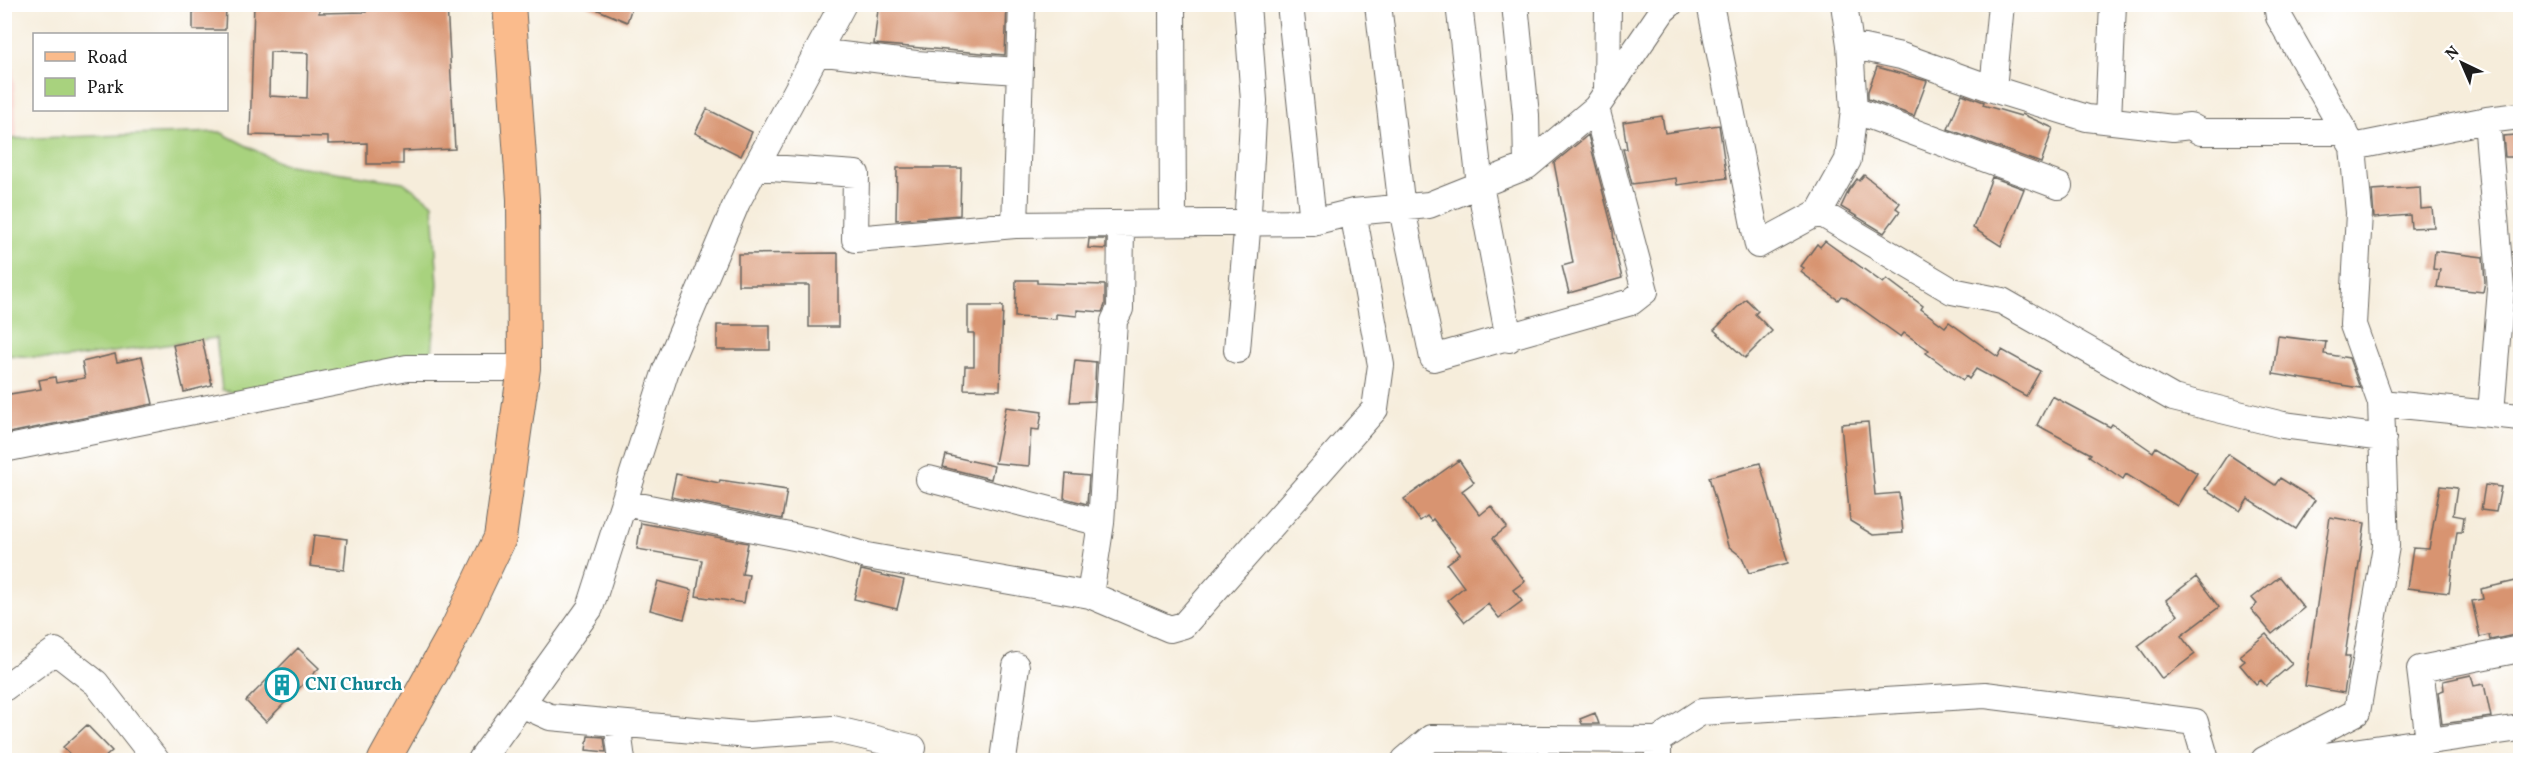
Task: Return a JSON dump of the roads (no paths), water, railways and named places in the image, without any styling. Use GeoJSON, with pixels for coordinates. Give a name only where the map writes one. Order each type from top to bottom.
{"type":"FeatureCollection","features":[{"type":"Feature","properties":{"kind":"main road"},"geometry":{"type":"LineString","coordinates":[[384,760],[456,630],[500,537],[524,368],[523,200],[509,4]]}},
{"type":"Feature","properties":{"kind":"street"},"geometry":{"type":"LineString","coordinates":[[482,760],[590,608],[666,370],[737,202],[843,4]]}},
{"type":"Feature","properties":{"kind":"street"},"geometry":{"type":"LineString","coordinates":[[1015,225],[1018,72],[1022,4]]}},
{"type":"Feature","properties":{"kind":"street"},"geometry":{"type":"LineString","coordinates":[[1172,4],[1173,222]]}},
{"type":"Feature","properties":{"kind":"street"},"geometry":{"type":"LineString","coordinates":[[1237,350],[1254,101],[1247,4]]}},
{"type":"Feature","properties":{"kind":"street"},"geometry":{"type":"LineString","coordinates":[[1290,4],[1313,222]]}},
{"type":"Feature","properties":{"kind":"street"},"geometry":{"type":"LineString","coordinates":[[1378,4],[1402,209],[1433,358],[1509,339],[1631,302],[1646,291],[1601,99],[1608,4]]}},
{"type":"Feature","properties":{"kind":"street"},"geometry":{"type":"LineString","coordinates":[[1459,4],[1480,184],[1509,339]]}},
{"type":"Feature","properties":{"kind":"street"},"geometry":{"type":"LineString","coordinates":[[1515,4],[1526,116],[1527,166]]}},
{"type":"Feature","properties":{"kind":"street"},"geometry":{"type":"LineString","coordinates":[[757,167],[855,174],[855,239],[1015,225],[1313,222],[1353,212],[1429,205],[1527,166],[1601,99],[1663,10],[1670,4]]}},
{"type":"Feature","properties":{"kind":"street"},"geometry":{"type":"LineString","coordinates":[[1710,4],[1758,245],[1819,212],[1848,160],[1854,110],[1850,45],[1844,4]]}},
{"type":"Feature","properties":{"kind":"street"},"geometry":{"type":"LineString","coordinates":[[1993,89],[2001,4]]}},
{"type":"Feature","properties":{"kind":"street"},"geometry":{"type":"LineString","coordinates":[[2108,120],[2113,4]]}},
{"type":"Feature","properties":{"kind":"street"},"geometry":{"type":"LineString","coordinates":[[2264,760],[2357,712],[2386,546],[2381,403],[2353,326],[2359,213],[2349,140],[2279,17],[2277,4]]}},
{"type":"Feature","properties":{"kind":"street"},"geometry":{"type":"LineString","coordinates":[[1850,45],[1901,56],[1993,89],[2087,118],[2173,128],[2190,126],[2201,132],[2349,140],[2520,116]]}},
{"type":"Feature","properties":{"kind":"street"},"geometry":{"type":"LineString","coordinates":[[817,52],[916,64],[1018,72]]}},
{"type":"Feature","properties":{"kind":"street"},"geometry":{"type":"LineString","coordinates":[[1854,110],[2059,186]]}},
{"type":"Feature","properties":{"kind":"street"},"geometry":{"type":"LineString","coordinates":[[2487,120],[2501,290],[2491,413]]}},
{"type":"Feature","properties":{"kind":"street"},"geometry":{"type":"LineString","coordinates":[[624,503],[814,541],[867,556],[1089,595],[1170,629],[1184,625],[1375,409],[1381,365],[1353,212]]}},
{"type":"Feature","properties":{"kind":"street"},"geometry":{"type":"LineString","coordinates":[[1819,212],[1952,291],[2002,301],[2173,398],[2283,425],[2383,438]]}},
{"type":"Feature","properties":{"kind":"street"},"geometry":{"type":"LineString","coordinates":[[1089,595],[1101,523],[1114,321],[1120,309],[1121,224]]}},
{"type":"Feature","properties":{"kind":"street"},"geometry":{"type":"LineString","coordinates":[[4,449],[407,368],[524,368]]}},
{"type":"Feature","properties":{"kind":"street"},"geometry":{"type":"LineString","coordinates":[[2381,403],[2520,417]]}},
{"type":"Feature","properties":{"kind":"street"},"geometry":{"type":"LineString","coordinates":[[929,480],[1101,523]]}},
{"type":"Feature","properties":{"kind":"street"},"geometry":{"type":"LineString","coordinates":[[2429,741],[2420,669],[2520,650]]}},
{"type":"Feature","properties":{"kind":"street"},"geometry":{"type":"LineString","coordinates":[[4,688],[55,651],[96,682],[156,760]]}},
{"type":"Feature","properties":{"kind":"street"},"geometry":{"type":"LineString","coordinates":[[1003,760],[1016,666]]}},
{"type":"Feature","properties":{"kind":"street"},"geometry":{"type":"LineString","coordinates":[[1405,760],[1431,738],[1658,750],[1701,712],[1985,695],[2195,722],[2206,760]]}},
{"type":"Feature","properties":{"kind":"street"},"geometry":{"type":"LineString","coordinates":[[521,704],[550,717],[749,735],[833,729],[913,748]]}},
{"type":"Feature","properties":{"kind":"street"},"geometry":{"type":"LineString","coordinates":[[617,723],[622,760]]}},
{"type":"Feature","properties":{"kind":"street"},"geometry":{"type":"LineString","coordinates":[[2296,760],[2520,728]]}},
{"type":"Feature","properties":{"kind":"place","name":"CNI Church"},"geometry":{"type":"Point","coordinates":[282,685]}}]}
